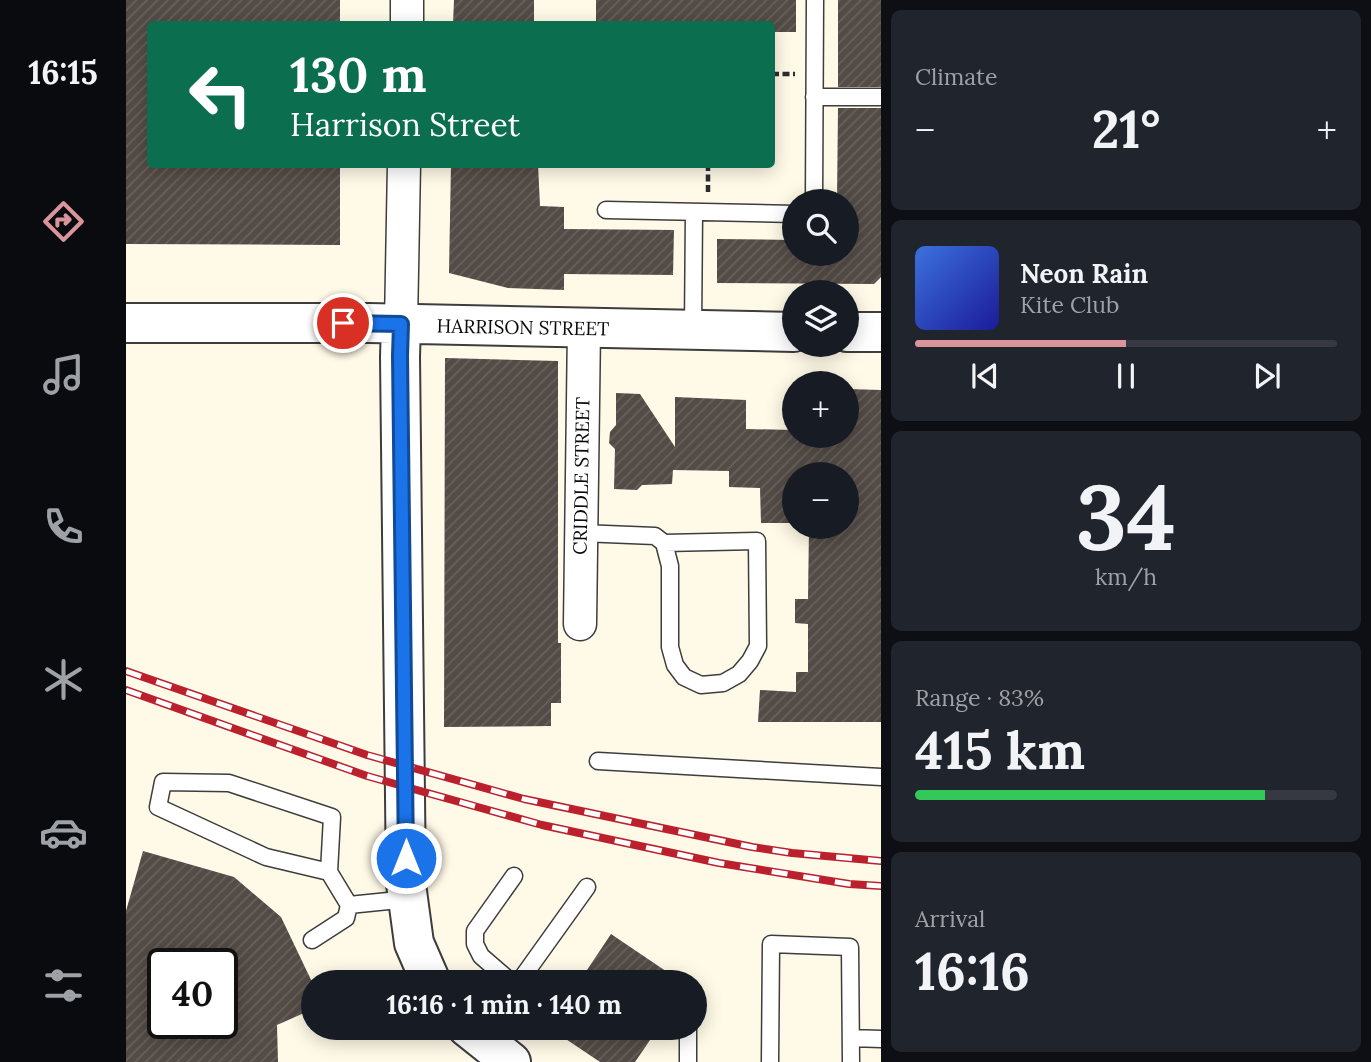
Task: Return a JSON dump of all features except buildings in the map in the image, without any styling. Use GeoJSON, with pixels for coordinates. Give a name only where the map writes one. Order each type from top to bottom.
{"type":"FeatureCollection","features":[{"type":"Feature","properties":{"kind":"street"},"geometry":{"type":"LineString","coordinates":[[407,0],[407,21]]}},
{"type":"Feature","properties":{"kind":"street"},"geometry":{"type":"LineString","coordinates":[[404,168],[400,356],[408,899],[414,943],[425,970]]}},
{"type":"Feature","properties":{"kind":"street","name":"HARRISON STREET"},"geometry":{"type":"LineString","coordinates":[[126,323],[401,324],[782,332]]}},
{"type":"Feature","properties":{"kind":"street","name":"CRIDDLE STREET"},"geometry":{"type":"LineString","coordinates":[[580,624],[584,328]]}},
{"type":"Feature","properties":{"kind":"street"},"geometry":{"type":"LineString","coordinates":[[859,332],[881,332]]}},
{"type":"Feature","properties":{"kind":"street"},"geometry":{"type":"LineString","coordinates":[[487,1040],[510,1062]]}},
{"type":"Feature","properties":{"kind":"lane"},"geometry":{"type":"LineString","coordinates":[[814,189],[815,0]]}},
{"type":"Feature","properties":{"kind":"lane"},"geometry":{"type":"LineString","coordinates":[[814,97],[881,97]]}},
{"type":"Feature","properties":{"kind":"lane"},"geometry":{"type":"LineString","coordinates":[[606,211],[782,214]]}},
{"type":"Feature","properties":{"kind":"lane"},"geometry":{"type":"LineString","coordinates":[[693,331],[694,212]]}},
{"type":"Feature","properties":{"kind":"lane"},"geometry":{"type":"LineString","coordinates":[[581,533],[654,536],[664,542],[757,541],[758,646],[750,662],[739,674],[723,683],[701,685],[684,677],[675,665],[670,647],[670,566],[664,542]]}},
{"type":"Feature","properties":{"kind":"lane"},"geometry":{"type":"LineString","coordinates":[[598,761],[881,777]]}},
{"type":"Feature","properties":{"kind":"lane"},"geometry":{"type":"LineString","coordinates":[[312,940],[346,918],[349,905],[329,872],[332,817],[229,783],[163,782],[158,807],[266,857],[329,872]]}},
{"type":"Feature","properties":{"kind":"lane"},"geometry":{"type":"LineString","coordinates":[[497,970],[481,956],[475,944],[475,931],[514,876]]}},
{"type":"Feature","properties":{"kind":"lane"},"geometry":{"type":"LineString","coordinates":[[528,970],[587,887]]}},
{"type":"Feature","properties":{"kind":"lane"},"geometry":{"type":"LineString","coordinates":[[349,905],[408,899]]}},
{"type":"Feature","properties":{"kind":"lane"},"geometry":{"type":"LineString","coordinates":[[770,1062],[771,944],[850,947],[851,1062]]}},
{"type":"Feature","properties":{"kind":"lane"},"geometry":{"type":"LineString","coordinates":[[850,1038],[881,1039]]}},
{"type":"Feature","properties":{"kind":"lane"},"geometry":{"type":"LineString","coordinates":[[688,1040],[688,1062]]}},
{"type":"Feature","properties":{"kind":"railway"},"geometry":{"type":"LineString","coordinates":[[126,671],[367,755],[524,799],[752,847],[881,861]]}},
{"type":"Feature","properties":{"kind":"railway"},"geometry":{"type":"LineString","coordinates":[[126,690],[367,776],[542,825],[719,863],[849,884],[881,886]]}},
{"type":"Feature","properties":{"kind":"route"},"geometry":{"type":"LineString","coordinates":[[343,323],[401,324],[406,858]]}}]}
